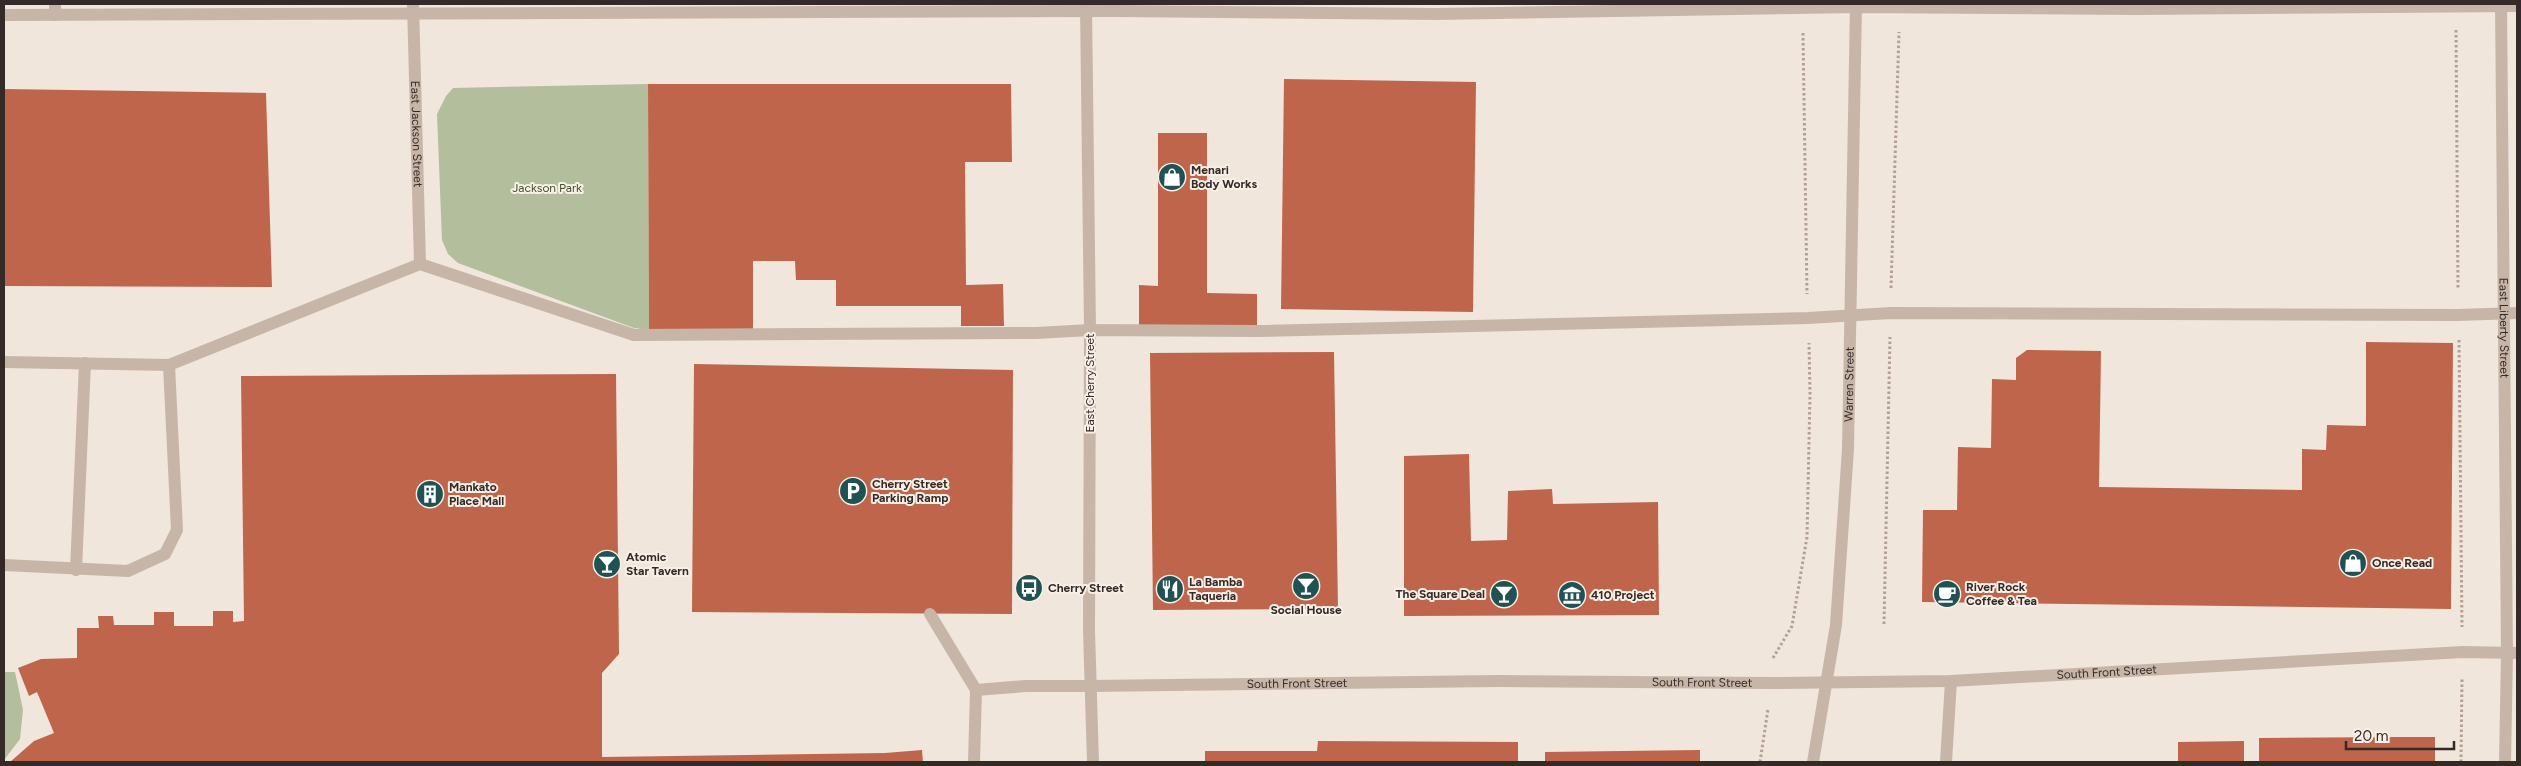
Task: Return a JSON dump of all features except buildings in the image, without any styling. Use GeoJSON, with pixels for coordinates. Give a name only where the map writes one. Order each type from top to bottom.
{"type":"FeatureCollection","features":[{"type":"Feature","properties":{"kind":"street"},"geometry":{"type":"LineString","coordinates":[[4,15],[55,9],[1803,8],[1856,5],[2517,6]]}},
{"type":"Feature","properties":{"kind":"street","name":"Warren Street"},"geometry":{"type":"LineString","coordinates":[[1813,762],[1836,626],[1848,449],[1856,5]]}},
{"type":"Feature","properties":{"kind":"street","name":"East Liberty Street"},"geometry":{"type":"LineString","coordinates":[[2501,5],[2511,313],[2512,653],[2506,762]]}},
{"type":"Feature","properties":{"kind":"street","name":"East Cherry Street"},"geometry":{"type":"LineString","coordinates":[[1086,7],[1090,330],[1089,631],[1093,762]]}},
{"type":"Feature","properties":{"kind":"street","name":"East Jackson Street"},"geometry":{"type":"LineString","coordinates":[[413,9],[420,264]]}},
{"type":"Feature","properties":{"kind":"street"},"geometry":{"type":"LineString","coordinates":[[4,362],[169,365],[420,264],[634,335],[1036,333],[1090,330],[1257,331],[1808,318],[1850,314],[2511,313]]}},
{"type":"Feature","properties":{"kind":"street"},"geometry":{"type":"LineString","coordinates":[[76,570],[85,364]]}},
{"type":"Feature","properties":{"kind":"street"},"geometry":{"type":"LineString","coordinates":[[4,565],[76,570],[128,571],[166,554],[177,530],[169,365]]}},
{"type":"Feature","properties":{"kind":"street"},"geometry":{"type":"LineString","coordinates":[[930,614],[976,690],[974,762]]}},
{"type":"Feature","properties":{"kind":"street","name":"South Front Street"},"geometry":{"type":"LineString","coordinates":[[976,690],[1026,686],[1499,681],[1951,682],[2463,652],[2512,653]]}},
{"type":"Feature","properties":{"kind":"street"},"geometry":{"type":"LineString","coordinates":[[1946,762],[1951,682]]}},
{"type":"Feature","properties":{"kind":"path"},"geometry":{"type":"LineString","coordinates":[[2456,6],[2463,652],[2461,762]]}},
{"type":"Feature","properties":{"kind":"path"},"geometry":{"type":"LineString","coordinates":[[1760,762],[1766,732],[1774,654],[1792,626],[1807,537],[1810,394],[1803,8]]}},
{"type":"Feature","properties":{"kind":"green space","name":"Jackson Park"},"geometry":{"type":"Polygon","coordinates":[[[648,84],[649,330],[634,328],[458,263],[448,254],[442,240],[437,114],[446,96],[453,88],[648,84]]]}},
{"type":"Feature","properties":{"kind":"green space"},"geometry":{"type":"Polygon","coordinates":[[[4,672],[15,672],[23,710],[20,739],[4,760],[4,672]]]}},
{"type":"Feature","properties":{"kind":"place","name":"Menari Body Works"},"geometry":{"type":"Point","coordinates":[1172,177]}},
{"type":"Feature","properties":{"kind":"place","name":"Cherry Street Parking Ramp"},"geometry":{"type":"Point","coordinates":[853,491]}},
{"type":"Feature","properties":{"kind":"place","name":"Mankato Place Mall"},"geometry":{"type":"Point","coordinates":[430,494]}},
{"type":"Feature","properties":{"kind":"place","name":"Once Read"},"geometry":{"type":"Point","coordinates":[2353,563]}},
{"type":"Feature","properties":{"kind":"place","name":"Atomic Star Tavern"},"geometry":{"type":"Point","coordinates":[607,564]}},
{"type":"Feature","properties":{"kind":"place","name":"Social House"},"geometry":{"type":"Point","coordinates":[1306,586]}},
{"type":"Feature","properties":{"kind":"place","name":"Cherry Street"},"geometry":{"type":"Point","coordinates":[1029,588]}},
{"type":"Feature","properties":{"kind":"place","name":"La Bamba Taqueria"},"geometry":{"type":"Point","coordinates":[1170,589]}},
{"type":"Feature","properties":{"kind":"place","name":"The Square Deal"},"geometry":{"type":"Point","coordinates":[1504,594]}},
{"type":"Feature","properties":{"kind":"place","name":"River Rock Coffee & Tea"},"geometry":{"type":"Point","coordinates":[1947,594]}},
{"type":"Feature","properties":{"kind":"place","name":"410 Project"},"geometry":{"type":"Point","coordinates":[1572,595]}}]}
